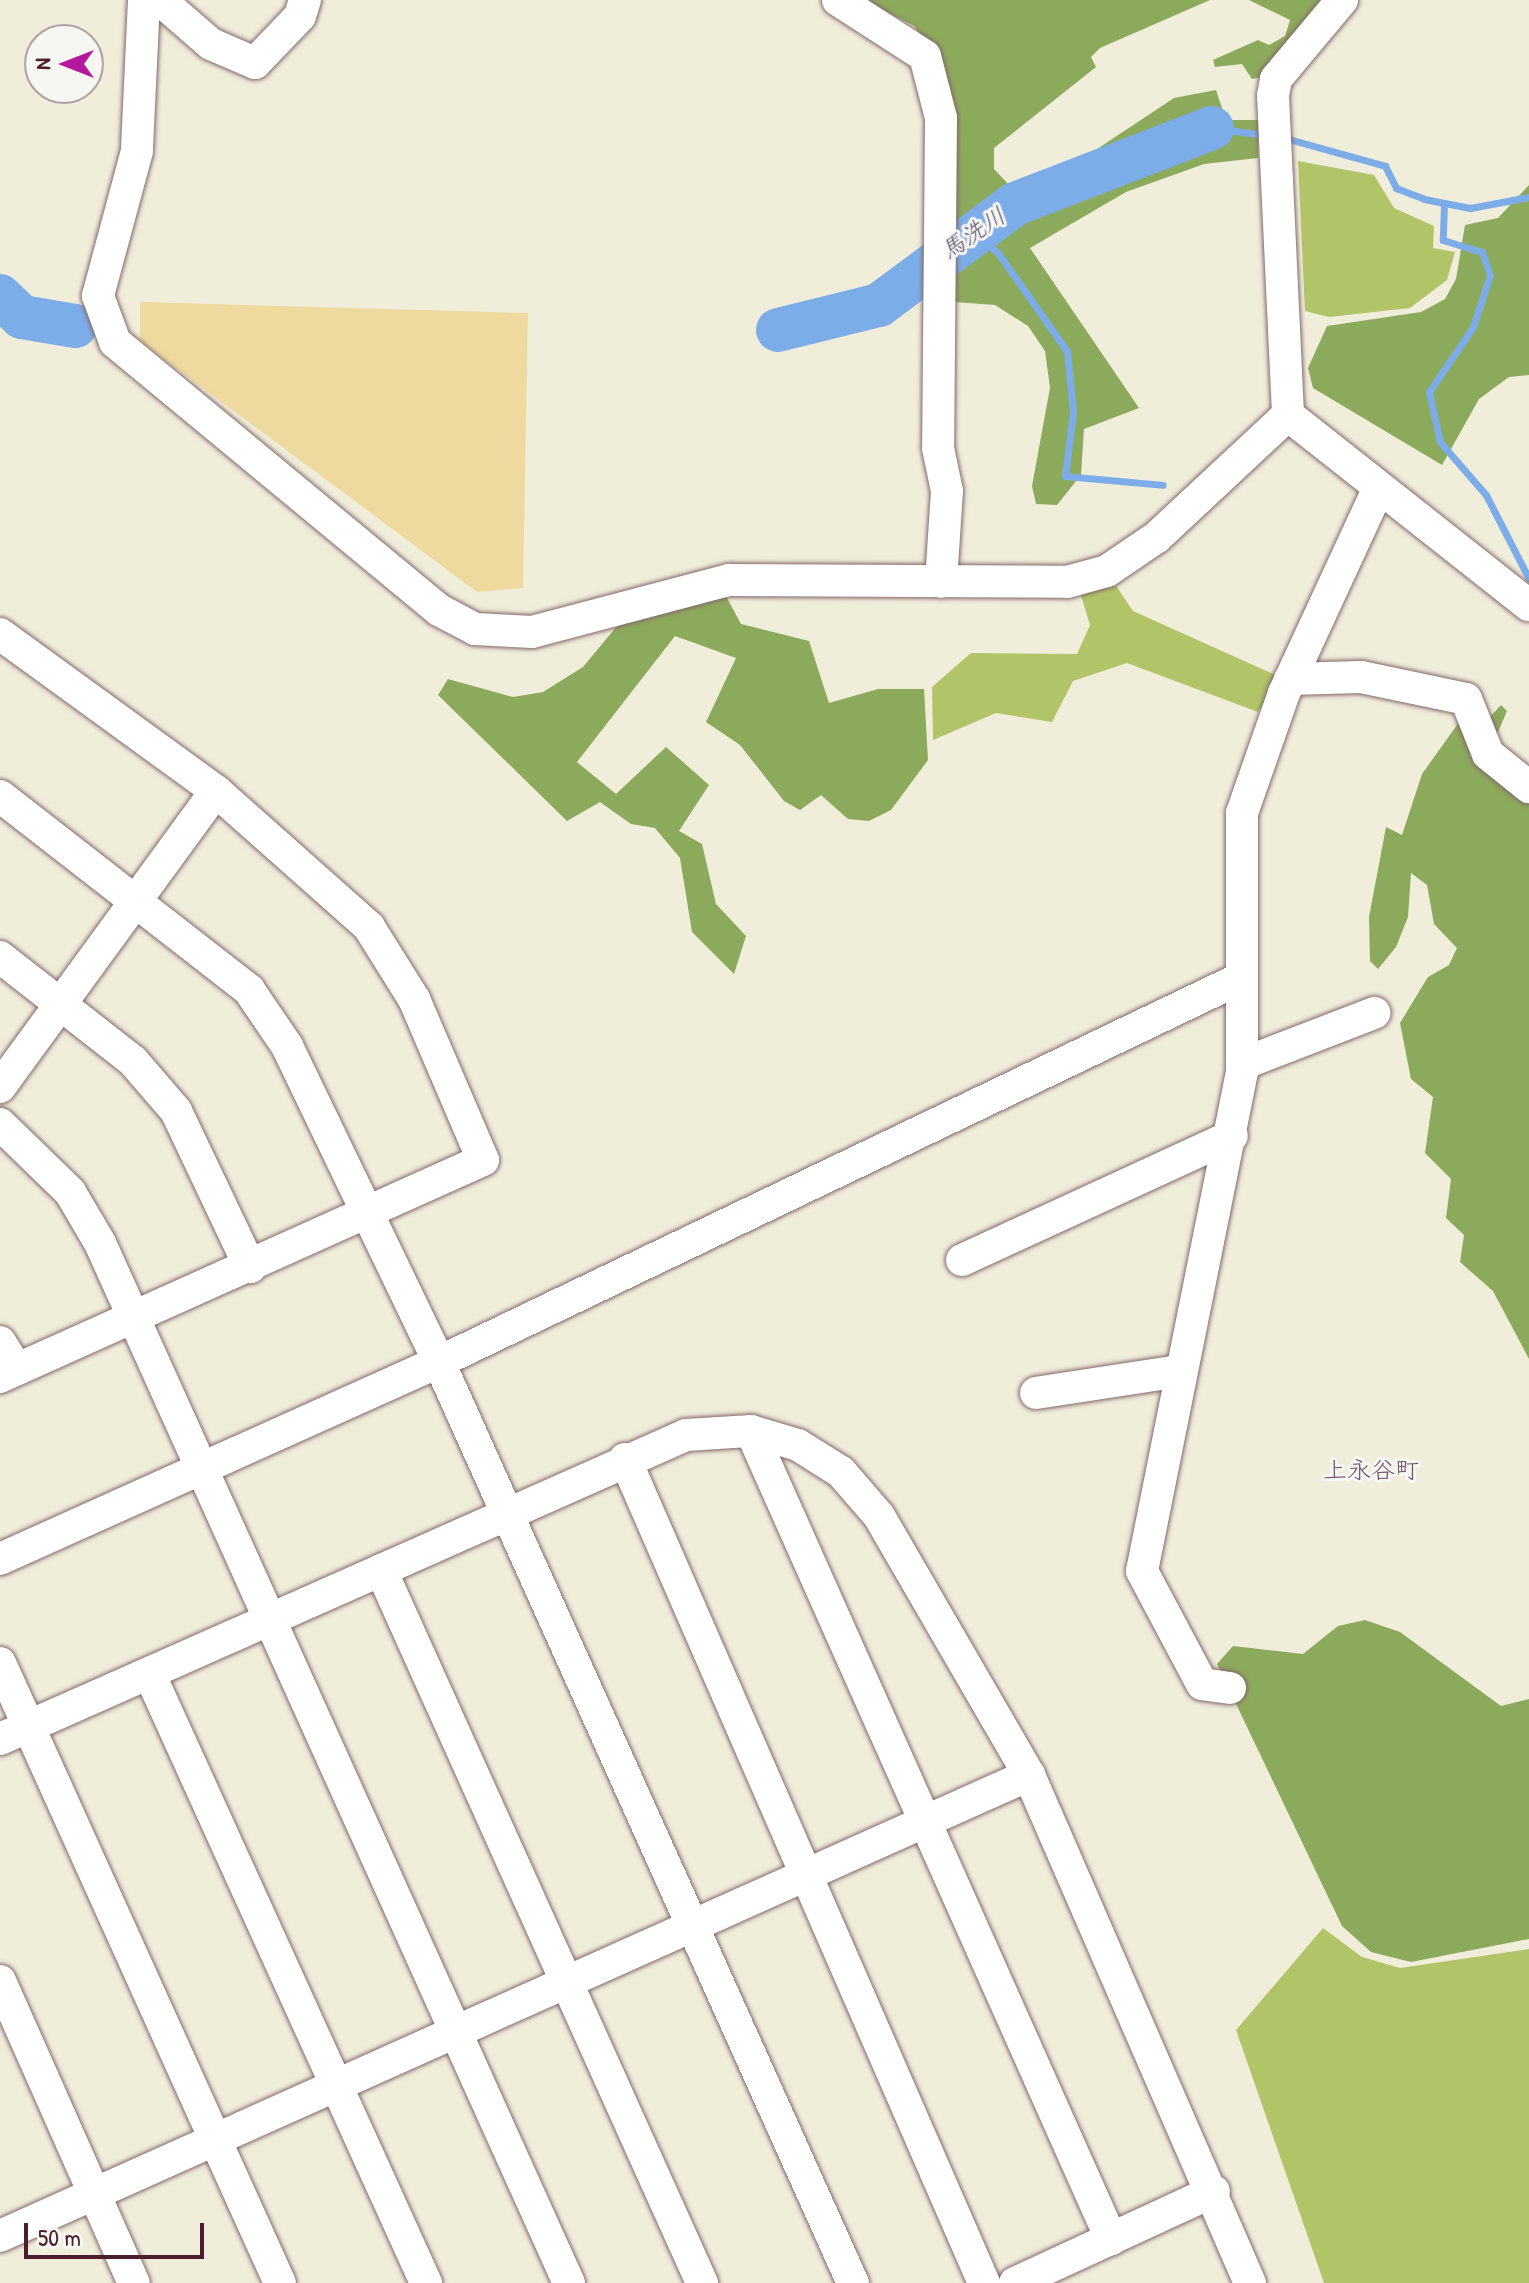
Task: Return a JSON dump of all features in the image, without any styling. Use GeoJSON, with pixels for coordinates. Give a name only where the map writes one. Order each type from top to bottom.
{"type":"FeatureCollection","features":[{"type":"Feature","properties":{"kind":"street"},"geometry":{"type":"LineString","coordinates":[[144,0],[137,151],[98,296],[104,321],[115,342],[439,610],[500,634],[729,580],[1067,582],[1107,571],[1157,537],[1288,415]]}},
{"type":"Feature","properties":{"kind":"street"},"geometry":{"type":"LineString","coordinates":[[160,0],[211,44],[255,63],[300,16],[305,0]]}},
{"type":"Feature","properties":{"kind":"street"},"geometry":{"type":"LineString","coordinates":[[838,0],[925,56],[941,118],[943,222],[938,448],[947,491],[941,582]]}},
{"type":"Feature","properties":{"kind":"street"},"geometry":{"type":"LineString","coordinates":[[1342,0],[1276,79],[1272,133],[1288,415],[1378,490],[1520,587]]}},
{"type":"Feature","properties":{"kind":"street"},"geometry":{"type":"LineString","coordinates":[[1230,1688],[1202,1684],[1142,1571],[1179,1371],[1232,1136],[1242,1064],[1239,979],[1242,813],[1290,679],[1378,490]]}},
{"type":"Feature","properties":{"kind":"street"},"geometry":{"type":"LineString","coordinates":[[0,634],[216,791],[369,927],[414,999],[483,1160],[131,1320],[6,1363]]}},
{"type":"Feature","properties":{"kind":"street"},"geometry":{"type":"LineString","coordinates":[[1290,679],[1361,677],[1466,699],[1488,754],[1529,787]]}},
{"type":"Feature","properties":{"kind":"street"},"geometry":{"type":"LineString","coordinates":[[0,1087],[136,895],[216,791]]}},
{"type":"Feature","properties":{"kind":"street"},"geometry":{"type":"LineString","coordinates":[[0,796],[136,895],[249,990],[287,1046],[439,1362],[691,1929],[853,2283]]}},
{"type":"Feature","properties":{"kind":"street"},"geometry":{"type":"LineString","coordinates":[[0,957],[63,1001],[133,1061],[176,1111],[250,1267]]}},
{"type":"Feature","properties":{"kind":"street"},"geometry":{"type":"LineString","coordinates":[[0,1559],[439,1362],[1239,979]]}},
{"type":"Feature","properties":{"kind":"street"},"geometry":{"type":"LineString","coordinates":[[1242,1064],[1374,1013]]}},
{"type":"Feature","properties":{"kind":"street"},"geometry":{"type":"LineString","coordinates":[[0,1124],[70,1192],[203,1469],[268,1622],[569,2283]]}},
{"type":"Feature","properties":{"kind":"street"},"geometry":{"type":"LineString","coordinates":[[962,1260],[1232,1136]]}},
{"type":"Feature","properties":{"kind":"street"},"geometry":{"type":"LineString","coordinates":[[1036,1393],[1179,1371]]}},
{"type":"Feature","properties":{"kind":"street"},"geometry":{"type":"LineString","coordinates":[[751,1431],[1111,2239]]}},
{"type":"Feature","properties":{"kind":"street"},"geometry":{"type":"LineString","coordinates":[[0,1739],[268,1622],[504,1511],[686,1435],[751,1431],[798,1445],[841,1472],[879,1516],[1029,1775],[1214,2191],[1250,2283]]}},
{"type":"Feature","properties":{"kind":"street"},"geometry":{"type":"LineString","coordinates":[[625,1459],[810,1876],[984,2283]]}},
{"type":"Feature","properties":{"kind":"street"},"geometry":{"type":"LineString","coordinates":[[381,1570],[570,1983],[702,2283]]}},
{"type":"Feature","properties":{"kind":"street"},"geometry":{"type":"LineString","coordinates":[[0,1663],[280,2283]]}},
{"type":"Feature","properties":{"kind":"street"},"geometry":{"type":"LineString","coordinates":[[150,1675],[426,2283]]}},
{"type":"Feature","properties":{"kind":"street"},"geometry":{"type":"LineString","coordinates":[[0,2236],[810,1876],[1029,1775]]}},
{"type":"Feature","properties":{"kind":"street"},"geometry":{"type":"LineString","coordinates":[[0,1981],[134,2283]]}},
{"type":"Feature","properties":{"kind":"street"},"geometry":{"type":"LineString","coordinates":[[1015,2283],[1214,2191]]}},
{"type":"Feature","properties":{"kind":"green space"},"geometry":{"type":"Polygon","coordinates":[[[864,0],[1210,0],[1100,48],[1091,57],[1096,67],[994,148],[994,169],[1010,186],[1088,155],[1174,98],[1216,90],[1226,120],[1258,120],[1258,158],[1204,164],[1126,192],[1030,248],[1139,408],[1084,429],[1081,475],[1057,505],[1036,504],[1032,486],[1050,388],[1045,351],[1028,326],[995,305],[954,302],[934,52],[914,26],[864,0]]]}},
{"type":"Feature","properties":{"kind":"green space"},"geometry":{"type":"Polygon","coordinates":[[[1249,0],[1333,0],[1263,77],[1252,79],[1242,64],[1215,67],[1213,60],[1258,40],[1269,45],[1285,36],[1290,20],[1249,0]]]}},
{"type":"Feature","properties":{"kind":"green space"},"geometry":{"type":"Polygon","coordinates":[[[1298,161],[1374,175],[1394,208],[1434,226],[1433,248],[1455,252],[1447,280],[1410,308],[1329,317],[1305,311],[1298,161]]]}},
{"type":"Feature","properties":{"kind":"green space"},"geometry":{"type":"Polygon","coordinates":[[[1529,185],[1529,375],[1509,377],[1479,399],[1442,465],[1313,388],[1308,368],[1327,326],[1421,312],[1445,299],[1456,279],[1465,225],[1498,218],[1529,185]]]}},
{"type":"Feature","properties":{"kind":"green space"},"geometry":{"type":"Polygon","coordinates":[[[1112,580],[1133,611],[1280,677],[1258,712],[1127,663],[1073,681],[1052,722],[996,713],[933,740],[932,687],[971,653],[1077,654],[1090,625],[1079,589],[1112,580]]]}},
{"type":"Feature","properties":{"kind":"green space"},"geometry":{"type":"Polygon","coordinates":[[[726,596],[741,624],[809,641],[829,703],[878,689],[924,689],[928,760],[891,810],[869,821],[848,819],[821,795],[800,810],[784,801],[740,745],[706,722],[736,658],[675,636],[577,762],[616,794],[666,747],[709,785],[679,831],[702,844],[716,904],[746,936],[734,974],[692,932],[680,858],[655,828],[631,824],[600,802],[567,821],[438,695],[448,679],[513,697],[543,692],[583,667],[622,620],[726,596]]]}},
{"type":"Feature","properties":{"kind":"green space"},"geometry":{"type":"Polygon","coordinates":[[[1501,705],[1507,711],[1492,746],[1529,784],[1529,1359],[1493,1291],[1460,1262],[1464,1235],[1446,1218],[1451,1179],[1425,1153],[1433,1097],[1411,1079],[1400,1023],[1428,977],[1449,965],[1457,948],[1434,924],[1427,885],[1411,873],[1408,917],[1396,947],[1378,969],[1370,961],[1369,917],[1386,827],[1402,835],[1422,774],[1467,711],[1488,719],[1501,705]]]}},
{"type":"Feature","properties":{"kind":"green space"},"geometry":{"type":"Polygon","coordinates":[[[1365,1620],[1400,1632],[1501,1706],[1529,1699],[1529,1939],[1411,1962],[1371,1952],[1342,1926],[1217,1664],[1233,1646],[1303,1654],[1338,1626],[1365,1620]]]}},
{"type":"Feature","properties":{"kind":"green space"},"geometry":{"type":"Polygon","coordinates":[[[1323,1928],[1362,1957],[1400,1968],[1529,1949],[1529,2283],[1324,2283],[1236,2030],[1323,1928]]]}},
{"type":"Feature","properties":{"kind":"sand"},"geometry":{"type":"Polygon","coordinates":[[[140,302],[528,313],[523,588],[477,592],[140,341],[140,302]]]}},
{"type":"Feature","properties":{"kind":"waterway"},"geometry":{"type":"LineString","coordinates":[[1212,128],[1265,135]]}},
{"type":"Feature","properties":{"kind":"waterway","name":"馬洗川"},"geometry":{"type":"LineString","coordinates":[[778,330],[879,305],[1015,204],[1212,128]]}},
{"type":"Feature","properties":{"kind":"waterway"},"geometry":{"type":"LineString","coordinates":[[1285,138],[1385,166],[1396,188],[1424,199],[1470,208],[1529,197]]}},
{"type":"Feature","properties":{"kind":"waterway"},"geometry":{"type":"LineString","coordinates":[[1444,204],[1443,240],[1482,252],[1490,275],[1473,327],[1429,392],[1440,442],[1486,495],[1529,579]]}},
{"type":"Feature","properties":{"kind":"waterway"},"geometry":{"type":"LineString","coordinates":[[973,232],[998,253],[1067,351],[1073,412],[1065,476],[1163,485]]}},
{"type":"Feature","properties":{"kind":"waterway","name":"馬洗川"},"geometry":{"type":"LineString","coordinates":[[0,296],[22,317],[75,326]]}},
{"type":"Feature","properties":{"kind":"district","name":"上永谷町"},"geometry":{"type":"Point","coordinates":[1371,1470]}}]}
